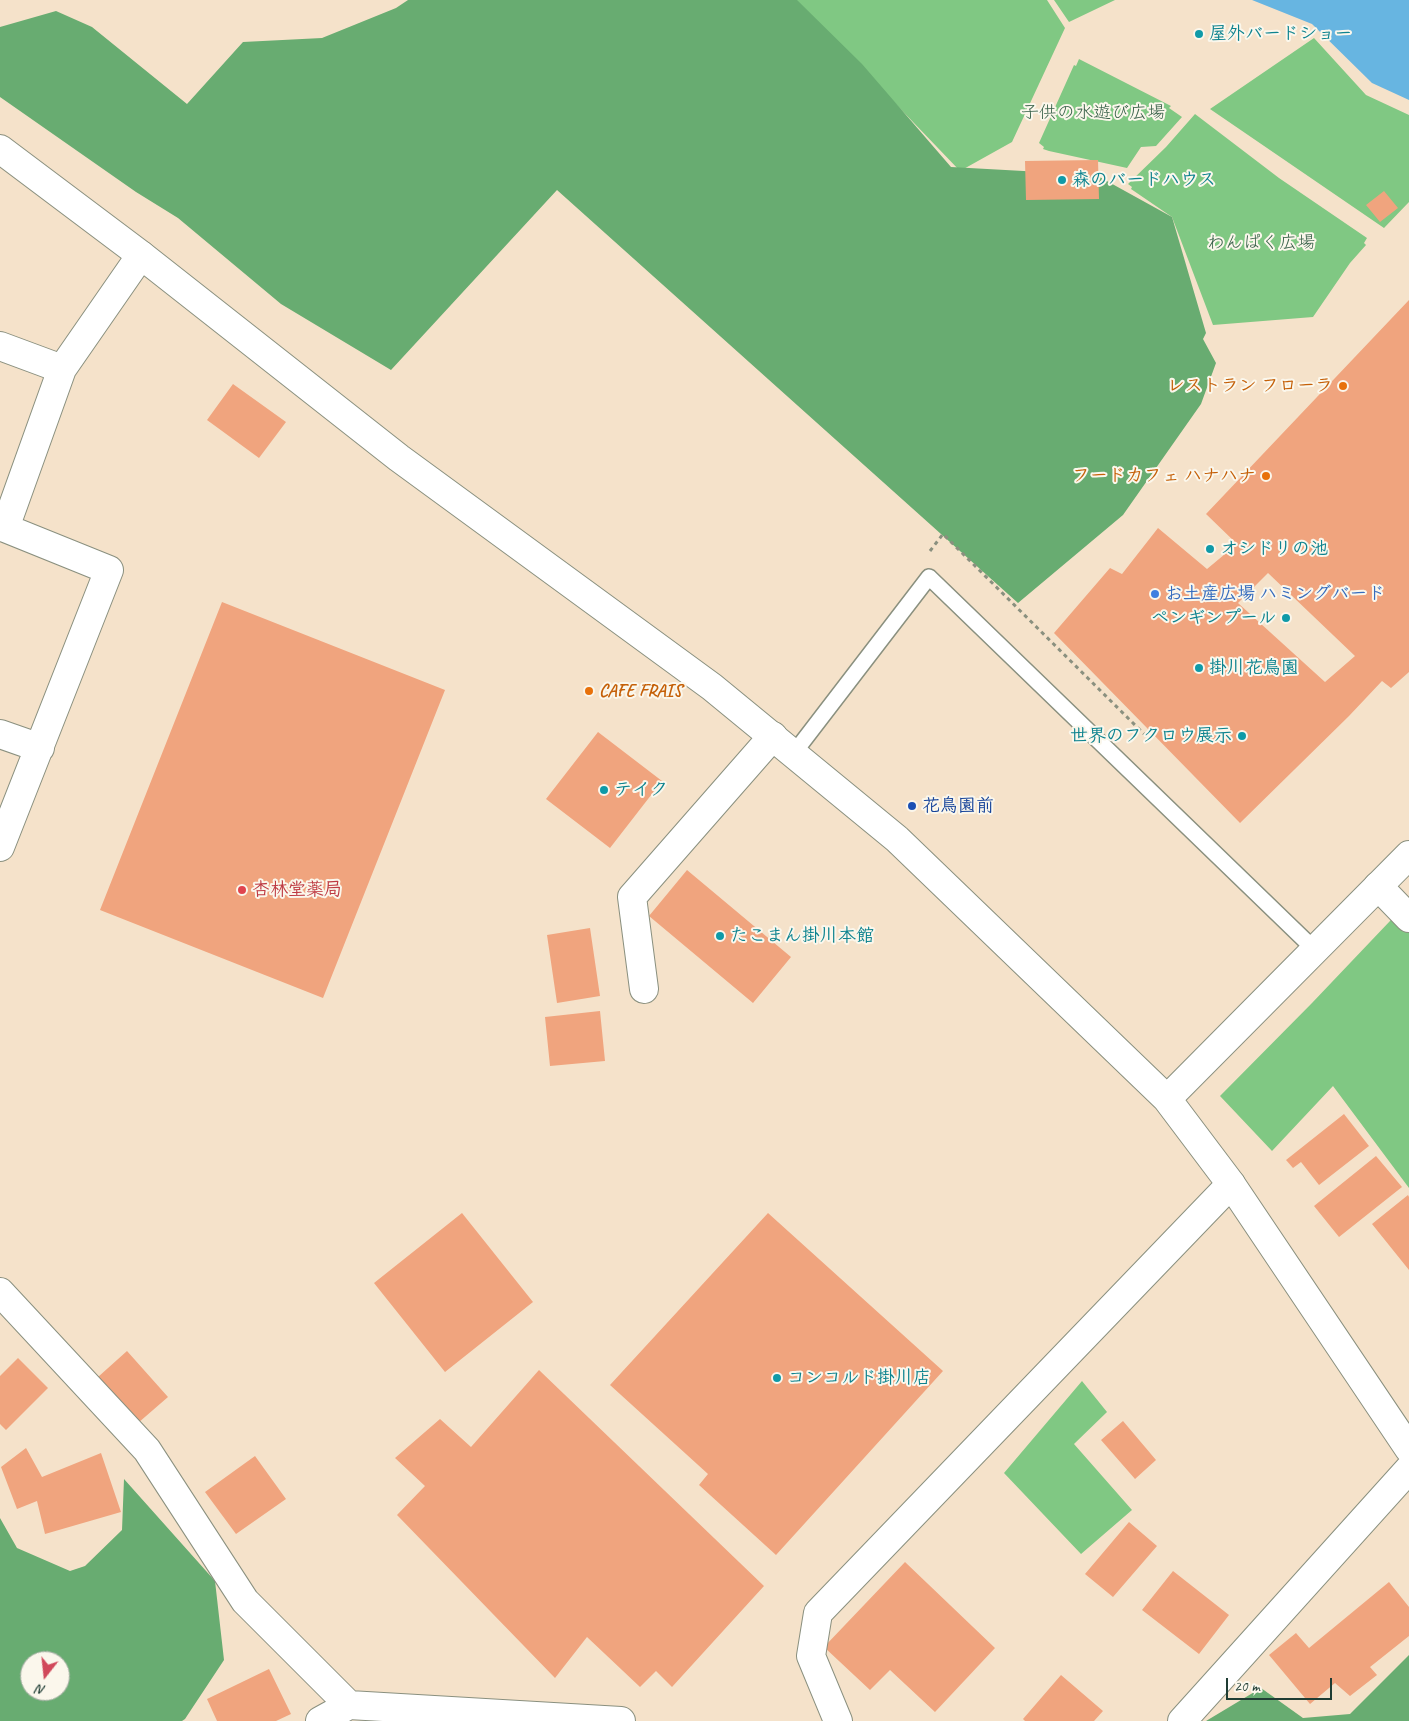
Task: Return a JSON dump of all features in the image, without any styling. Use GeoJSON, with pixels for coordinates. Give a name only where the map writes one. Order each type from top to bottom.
{"type":"FeatureCollection","features":[{"type":"Feature","properties":{"kind":"street"},"geometry":{"type":"LineString","coordinates":[[0,149],[140,255],[399,458],[712,687],[897,838],[1167,1099],[1231,1184],[1409,1449]]}},
{"type":"Feature","properties":{"kind":"street"},"geometry":{"type":"LineString","coordinates":[[0,847],[109,570],[2,527],[62,369],[140,255]]}},
{"type":"Feature","properties":{"kind":"street"},"geometry":{"type":"LineString","coordinates":[[0,346],[62,369]]}},
{"type":"Feature","properties":{"kind":"street"},"geometry":{"type":"LineString","coordinates":[[0,734],[40,748]]}},
{"type":"Feature","properties":{"kind":"street"},"geometry":{"type":"LineString","coordinates":[[644,988],[632,897],[773,736]]}},
{"type":"Feature","properties":{"kind":"street"},"geometry":{"type":"LineString","coordinates":[[1167,1099],[1409,855]]}},
{"type":"Feature","properties":{"kind":"street"},"geometry":{"type":"LineString","coordinates":[[1378,886],[1409,918]]}},
{"type":"Feature","properties":{"kind":"street"},"geometry":{"type":"LineString","coordinates":[[838,1721],[811,1656],[818,1614],[1231,1184]]}},
{"type":"Feature","properties":{"kind":"street"},"geometry":{"type":"LineString","coordinates":[[0,1292],[147,1450],[245,1601],[349,1705]]}},
{"type":"Feature","properties":{"kind":"street"},"geometry":{"type":"LineString","coordinates":[[1182,1721],[1409,1469]]}},
{"type":"Feature","properties":{"kind":"street"},"geometry":{"type":"LineString","coordinates":[[320,1721],[349,1705],[621,1721]]}},
{"type":"Feature","properties":{"kind":"lane"},"geometry":{"type":"LineString","coordinates":[[794,753],[929,577],[1315,950]]}},
{"type":"Feature","properties":{"kind":"green space"},"geometry":{"type":"Polygon","coordinates":[[[408,0],[797,0],[862,64],[951,167],[1096,175],[1172,217],[1206,333],[1203,339],[1216,363],[1201,404],[1123,515],[1018,603],[557,190],[391,370],[281,304],[178,218],[136,192],[0,97],[0,27],[56,11],[92,27],[187,104],[243,42],[322,38],[396,8],[408,0]]]}},
{"type":"Feature","properties":{"kind":"green space"},"geometry":{"type":"Polygon","coordinates":[[[796,0],[1047,0],[1065,28],[1012,142],[960,171],[796,0]]]}},
{"type":"Feature","properties":{"kind":"green space"},"geometry":{"type":"Polygon","coordinates":[[[1054,0],[1115,0],[1069,22],[1054,0]]]}},
{"type":"Feature","properties":{"kind":"green space"},"geometry":{"type":"Polygon","coordinates":[[[1314,38],[1366,95],[1409,115],[1409,202],[1384,228],[1210,109],[1314,38]]]}},
{"type":"Feature","properties":{"kind":"green space","name":"子供の水遊び広場"},"geometry":{"type":"Polygon","coordinates":[[[1079,59],[1171,106],[1169,108],[1182,117],[1156,146],[1141,147],[1127,168],[1049,151],[1043,149],[1044,147],[1039,143],[1074,65],[1076,66],[1079,59]]]}},
{"type":"Feature","properties":{"kind":"green space","name":"わんぱく広場"},"geometry":{"type":"Polygon","coordinates":[[[1195,114],[1279,178],[1367,238],[1364,243],[1366,245],[1350,263],[1313,317],[1213,325],[1172,217],[1131,189],[1132,187],[1128,184],[1166,147],[1195,114]]]}},
{"type":"Feature","properties":{"kind":"green space"},"geometry":{"type":"Polygon","coordinates":[[[1409,901],[1409,1188],[1333,1086],[1272,1151],[1220,1096],[1409,901]]]}},
{"type":"Feature","properties":{"kind":"green space"},"geometry":{"type":"Polygon","coordinates":[[[1082,1381],[1107,1412],[1074,1444],[1132,1510],[1081,1554],[1004,1473],[1082,1381]]]}},
{"type":"Feature","properties":{"kind":"green space"},"geometry":{"type":"Polygon","coordinates":[[[124,1479],[215,1581],[224,1660],[182,1721],[0,1721],[0,1518],[17,1548],[70,1571],[85,1566],[122,1530],[124,1479]]]}},
{"type":"Feature","properties":{"kind":"green space"},"geometry":{"type":"Polygon","coordinates":[[[1409,1655],[1409,1721],[1206,1721],[1261,1688],[1303,1718],[1350,1714],[1409,1655]]]}},
{"type":"Feature","properties":{"kind":"water"},"geometry":{"type":"Polygon","coordinates":[[[1252,0],[1409,0],[1409,100],[1372,83],[1312,24],[1252,0]]]}},
{"type":"Feature","properties":{"kind":"building","name":"森のバードハウス"},"geometry":{"type":"Polygon","coordinates":[[[1098,160],[1099,199],[1026,200],[1025,161],[1098,160]]]}},
{"type":"Feature","properties":{"kind":"building"},"geometry":{"type":"Polygon","coordinates":[[[1384,191],[1398,208],[1380,222],[1366,205],[1384,191]]]}},
{"type":"Feature","properties":{"kind":"building"},"geometry":{"type":"Polygon","coordinates":[[[1409,300],[1409,672],[1391,688],[1382,681],[1240,823],[1054,633],[1110,568],[1122,574],[1158,528],[1207,569],[1237,544],[1206,514],[1409,300]],[[1268,573],[1238,603],[1325,682],[1355,656],[1268,573]]]}},
{"type":"Feature","properties":{"kind":"building"},"geometry":{"type":"Polygon","coordinates":[[[233,384],[286,422],[259,458],[207,420],[233,384]]]}},
{"type":"Feature","properties":{"kind":"building"},"geometry":{"type":"Polygon","coordinates":[[[222,602],[445,690],[323,998],[100,910],[222,602]]]}},
{"type":"Feature","properties":{"kind":"building","name":"テイク"},"geometry":{"type":"Polygon","coordinates":[[[598,732],[662,781],[610,848],[546,799],[598,732]]]}},
{"type":"Feature","properties":{"kind":"building","name":"たこまん掛川本館"},"geometry":{"type":"Polygon","coordinates":[[[687,870],[791,957],[753,1003],[649,916],[687,870]]]}},
{"type":"Feature","properties":{"kind":"building"},"geometry":{"type":"Polygon","coordinates":[[[590,928],[600,996],[557,1003],[547,935],[590,928]]]}},
{"type":"Feature","properties":{"kind":"building"},"geometry":{"type":"Polygon","coordinates":[[[600,1011],[605,1061],[550,1066],[545,1017],[600,1011]]]}},
{"type":"Feature","properties":{"kind":"building"},"geometry":{"type":"Polygon","coordinates":[[[1344,1114],[1369,1146],[1319,1185],[1301,1162],[1293,1168],[1286,1160],[1344,1114]]]}},
{"type":"Feature","properties":{"kind":"building"},"geometry":{"type":"Polygon","coordinates":[[[1376,1156],[1402,1187],[1339,1237],[1314,1206],[1376,1156]]]}},
{"type":"Feature","properties":{"kind":"building"},"geometry":{"type":"Polygon","coordinates":[[[1408,1195],[1409,1197],[1409,1270],[1372,1224],[1408,1195]]]}},
{"type":"Feature","properties":{"kind":"building"},"geometry":{"type":"Polygon","coordinates":[[[462,1213],[533,1302],[445,1372],[374,1283],[462,1213]]]}},
{"type":"Feature","properties":{"kind":"building","name":"コンコルド掛川店"},"geometry":{"type":"Polygon","coordinates":[[[768,1213],[943,1371],[776,1555],[699,1485],[708,1474],[610,1385],[768,1213]]]}},
{"type":"Feature","properties":{"kind":"building"},"geometry":{"type":"Polygon","coordinates":[[[127,1351],[168,1397],[138,1423],[98,1377],[127,1351]]]}},
{"type":"Feature","properties":{"kind":"building"},"geometry":{"type":"Polygon","coordinates":[[[18,1358],[48,1388],[6,1430],[0,1424],[0,1376],[18,1358]]]}},
{"type":"Feature","properties":{"kind":"building"},"geometry":{"type":"Polygon","coordinates":[[[539,1370],[764,1586],[672,1687],[656,1671],[640,1687],[587,1637],[555,1678],[397,1515],[425,1486],[395,1458],[440,1419],[471,1447],[539,1370]]]}},
{"type":"Feature","properties":{"kind":"building"},"geometry":{"type":"Polygon","coordinates":[[[1123,1421],[1156,1460],[1135,1479],[1101,1440],[1123,1421]]]}},
{"type":"Feature","properties":{"kind":"building"},"geometry":{"type":"Polygon","coordinates":[[[26,1448],[42,1477],[101,1453],[121,1512],[45,1534],[37,1501],[17,1509],[1,1467],[26,1448]]]}},
{"type":"Feature","properties":{"kind":"building"},"geometry":{"type":"Polygon","coordinates":[[[255,1456],[286,1499],[236,1534],[205,1492],[255,1456]]]}},
{"type":"Feature","properties":{"kind":"building"},"geometry":{"type":"Polygon","coordinates":[[[1129,1522],[1157,1546],[1113,1597],[1085,1574],[1129,1522]]]}},
{"type":"Feature","properties":{"kind":"building"},"geometry":{"type":"Polygon","coordinates":[[[905,1562],[995,1648],[935,1712],[890,1670],[870,1690],[824,1647],[905,1562]]]}},
{"type":"Feature","properties":{"kind":"building"},"geometry":{"type":"Polygon","coordinates":[[[1173,1571],[1229,1615],[1199,1654],[1142,1610],[1173,1571]]]}},
{"type":"Feature","properties":{"kind":"building"},"geometry":{"type":"Polygon","coordinates":[[[1389,1582],[1409,1607],[1409,1636],[1370,1667],[1377,1675],[1350,1696],[1335,1683],[1310,1704],[1269,1655],[1296,1633],[1309,1648],[1389,1582]]]}},
{"type":"Feature","properties":{"kind":"building"},"geometry":{"type":"Polygon","coordinates":[[[269,1669],[291,1714],[276,1721],[217,1721],[207,1699],[269,1669]]]}},
{"type":"Feature","properties":{"kind":"building"},"geometry":{"type":"Polygon","coordinates":[[[1061,1675],[1103,1711],[1094,1721],[1025,1721],[1023,1719],[1061,1675]]]}},
{"type":"Feature","properties":{"kind":"place","name":"屋外バードショー"},"geometry":{"type":"Point","coordinates":[1199,34]}},
{"type":"Feature","properties":{"kind":"place","name":"森のバードハウス"},"geometry":{"type":"Point","coordinates":[1062,180]}},
{"type":"Feature","properties":{"kind":"place","name":"レストラン フローラ"},"geometry":{"type":"Point","coordinates":[1343,386]}},
{"type":"Feature","properties":{"kind":"place","name":"フードカフェ ハナハナ"},"geometry":{"type":"Point","coordinates":[1266,476]}},
{"type":"Feature","properties":{"kind":"place","name":"オシドリの池"},"geometry":{"type":"Point","coordinates":[1210,549]}},
{"type":"Feature","properties":{"kind":"place","name":"お土産広場 ハミングバード"},"geometry":{"type":"Point","coordinates":[1155,594]}},
{"type":"Feature","properties":{"kind":"place","name":"ペンギンプール"},"geometry":{"type":"Point","coordinates":[1286,618]}},
{"type":"Feature","properties":{"kind":"place","name":"掛川花鳥園"},"geometry":{"type":"Point","coordinates":[1199,668]}},
{"type":"Feature","properties":{"kind":"place","name":"CAFE FRAIS"},"geometry":{"type":"Point","coordinates":[589,691]}},
{"type":"Feature","properties":{"kind":"place","name":"世界のフクロウ展示"},"geometry":{"type":"Point","coordinates":[1242,736]}},
{"type":"Feature","properties":{"kind":"place","name":"テイク"},"geometry":{"type":"Point","coordinates":[604,790]}},
{"type":"Feature","properties":{"kind":"place","name":"花鳥園前"},"geometry":{"type":"Point","coordinates":[912,806]}},
{"type":"Feature","properties":{"kind":"place","name":"杏林堂薬局"},"geometry":{"type":"Point","coordinates":[242,890]}},
{"type":"Feature","properties":{"kind":"place","name":"たこまん掛川本館"},"geometry":{"type":"Point","coordinates":[720,936]}},
{"type":"Feature","properties":{"kind":"place","name":"コンコルド掛川店"},"geometry":{"type":"Point","coordinates":[777,1378]}}]}
